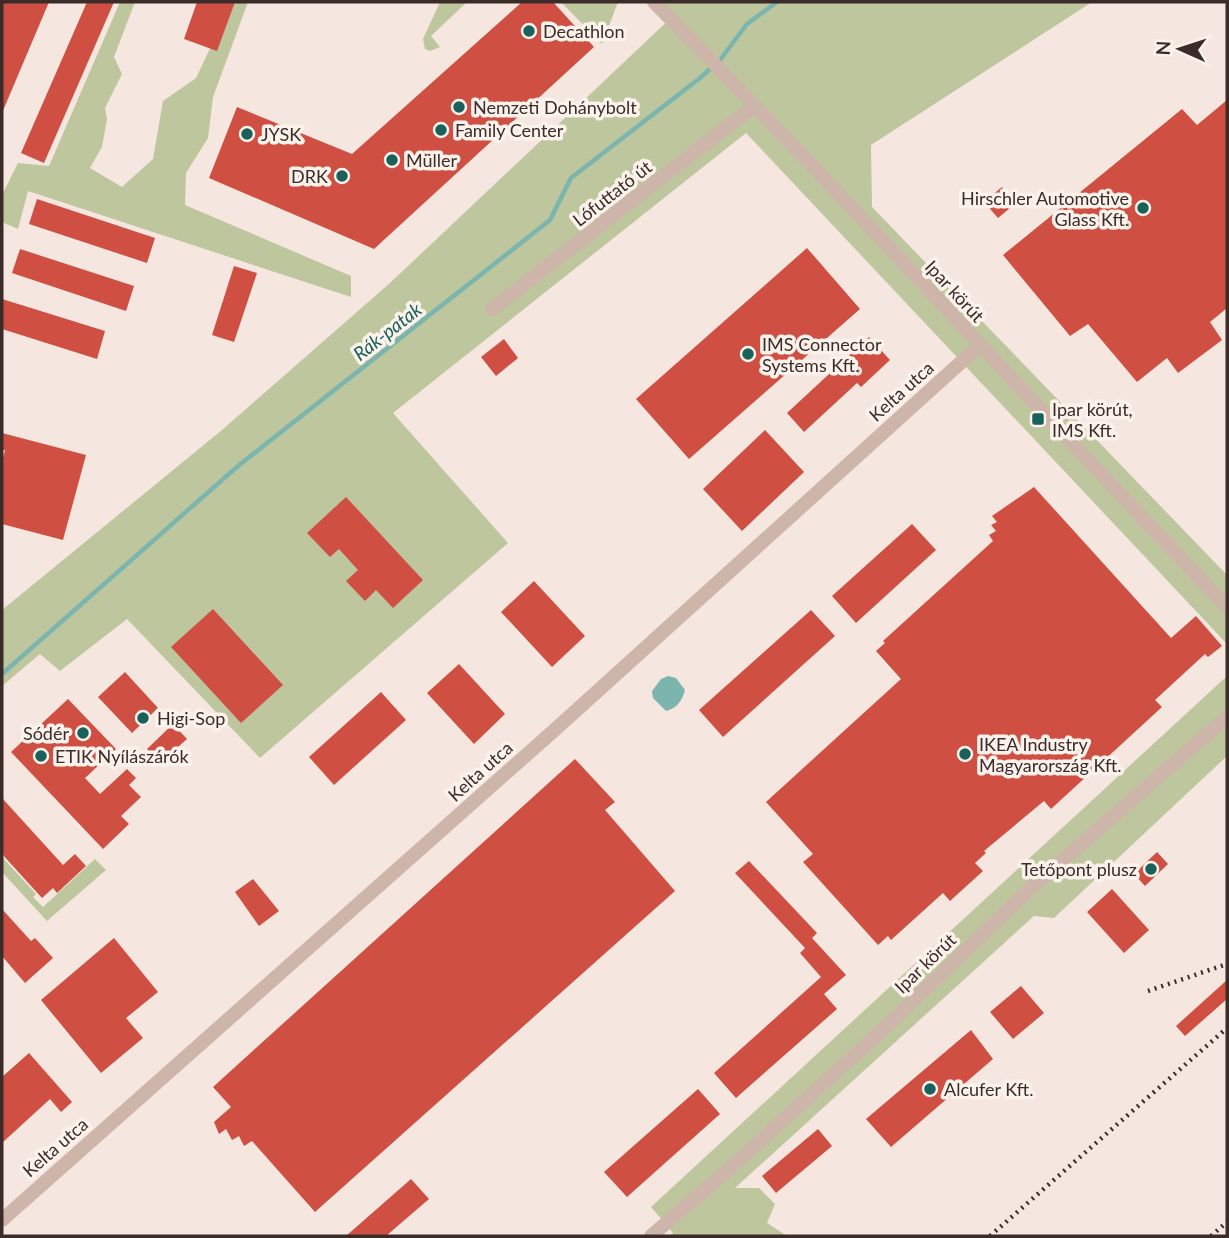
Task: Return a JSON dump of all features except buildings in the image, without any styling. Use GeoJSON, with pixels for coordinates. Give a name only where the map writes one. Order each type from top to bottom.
{"type":"FeatureCollection","features":[{"type":"Feature","properties":{"kind":"street","name":"Ipar körút"},"geometry":{"type":"LineString","coordinates":[[654,2],[823,176],[979,346],[1227,607]]}},
{"type":"Feature","properties":{"kind":"street","name":"Lófuttató út"},"geometry":{"type":"LineString","coordinates":[[492,309],[754,106]]}},
{"type":"Feature","properties":{"kind":"street","name":"Kelta utca"},"geometry":{"type":"LineString","coordinates":[[2,1220],[549,735],[979,346]]}},
{"type":"Feature","properties":{"kind":"street","name":"Ipar körút"},"geometry":{"type":"LineString","coordinates":[[651,1236],[892,1021],[1032,887],[1227,717]]}},
{"type":"Feature","properties":{"kind":"green space"},"geometry":{"type":"Polygon","coordinates":[[[120,2],[135,2],[114,57],[122,74],[105,108],[107,119],[102,147],[90,168],[122,187],[153,159],[163,101],[196,78],[232,2],[248,2],[213,97],[208,138],[186,173],[185,205],[351,276],[351,297],[28,191],[18,229],[2,222],[2,195],[18,163],[49,166],[120,2]]]}},
{"type":"Feature","properties":{"kind":"green space"},"geometry":{"type":"Polygon","coordinates":[[[440,2],[467,2],[431,36],[440,47],[430,51],[425,49],[423,39],[440,2]]]}},
{"type":"Feature","properties":{"kind":"green space"},"geometry":{"type":"Polygon","coordinates":[[[561,2],[618,2],[602,44],[561,2]]]}},
{"type":"Feature","properties":{"kind":"green space"},"geometry":{"type":"Polygon","coordinates":[[[660,2],[1092,2],[871,145],[872,207],[1227,575],[1227,644],[746,133],[393,413],[508,543],[260,758],[127,619],[60,671],[40,654],[2,686],[2,610],[222,430],[390,283],[674,15],[660,2]]]}},
{"type":"Feature","properties":{"kind":"green space"},"geometry":{"type":"Polygon","coordinates":[[[1227,676],[1227,756],[1054,918],[1034,916],[735,1188],[759,1188],[775,1204],[767,1223],[787,1236],[670,1236],[673,1233],[651,1207],[1227,676]]]}},
{"type":"Feature","properties":{"kind":"green space"},"geometry":{"type":"Polygon","coordinates":[[[2,857],[36,894],[33,897],[43,907],[95,859],[106,870],[47,921],[2,872],[2,857]]]}},
{"type":"Feature","properties":{"kind":"water"},"geometry":{"type":"Polygon","coordinates":[[[668,676],[676,678],[685,690],[678,704],[666,711],[653,698],[652,691],[661,679],[668,676]]]}},
{"type":"Feature","properties":{"kind":"waterway","name":"Rák-patak"},"geometry":{"type":"LineString","coordinates":[[2,674],[238,466],[550,220],[571,178],[700,78],[720,60],[747,24],[777,2]]}},
{"type":"Feature","properties":{"kind":"railway"},"geometry":{"type":"LineString","coordinates":[[1148,991],[1227,964]]}},
{"type":"Feature","properties":{"kind":"railway"},"geometry":{"type":"LineString","coordinates":[[990,1236],[1227,1028]]}},
{"type":"Feature","properties":{"kind":"railway"},"geometry":{"type":"LineString","coordinates":[[1211,1236],[1227,1222]]}},
{"type":"Feature","properties":{"kind":"place","name":"Decathlon"},"geometry":{"type":"Point","coordinates":[529,31]}},
{"type":"Feature","properties":{"kind":"place","name":"Nemzeti Dohánybolt"},"geometry":{"type":"Point","coordinates":[459,107]}},
{"type":"Feature","properties":{"kind":"place","name":"Family Center"},"geometry":{"type":"Point","coordinates":[441,130]}},
{"type":"Feature","properties":{"kind":"place","name":"JYSK"},"geometry":{"type":"Point","coordinates":[247,134]}},
{"type":"Feature","properties":{"kind":"place","name":"Müller"},"geometry":{"type":"Point","coordinates":[392,160]}},
{"type":"Feature","properties":{"kind":"place","name":"DRK"},"geometry":{"type":"Point","coordinates":[342,176]}},
{"type":"Feature","properties":{"kind":"place","name":"Hirschler Automotive Glass Kft."},"geometry":{"type":"Point","coordinates":[1143,208]}},
{"type":"Feature","properties":{"kind":"place","name":"IMS Connector Systems Kft."},"geometry":{"type":"Point","coordinates":[748,354]}},
{"type":"Feature","properties":{"kind":"place","name":"Ipar körút, IMS Kft."},"geometry":{"type":"Point","coordinates":[1038,419]}},
{"type":"Feature","properties":{"kind":"place","name":"Higi-Sop"},"geometry":{"type":"Point","coordinates":[143,718]}},
{"type":"Feature","properties":{"kind":"place","name":"Sódér"},"geometry":{"type":"Point","coordinates":[83,733]}},
{"type":"Feature","properties":{"kind":"place","name":"IKEA Industry Magyarország Kft."},"geometry":{"type":"Point","coordinates":[965,754]}},
{"type":"Feature","properties":{"kind":"place","name":"ETIK Nyílászárók"},"geometry":{"type":"Point","coordinates":[41,756]}},
{"type":"Feature","properties":{"kind":"place","name":"Tetőpont plusz"},"geometry":{"type":"Point","coordinates":[1151,869]}},
{"type":"Feature","properties":{"kind":"place","name":"Alcufer Kft."},"geometry":{"type":"Point","coordinates":[930,1089]}}]}
